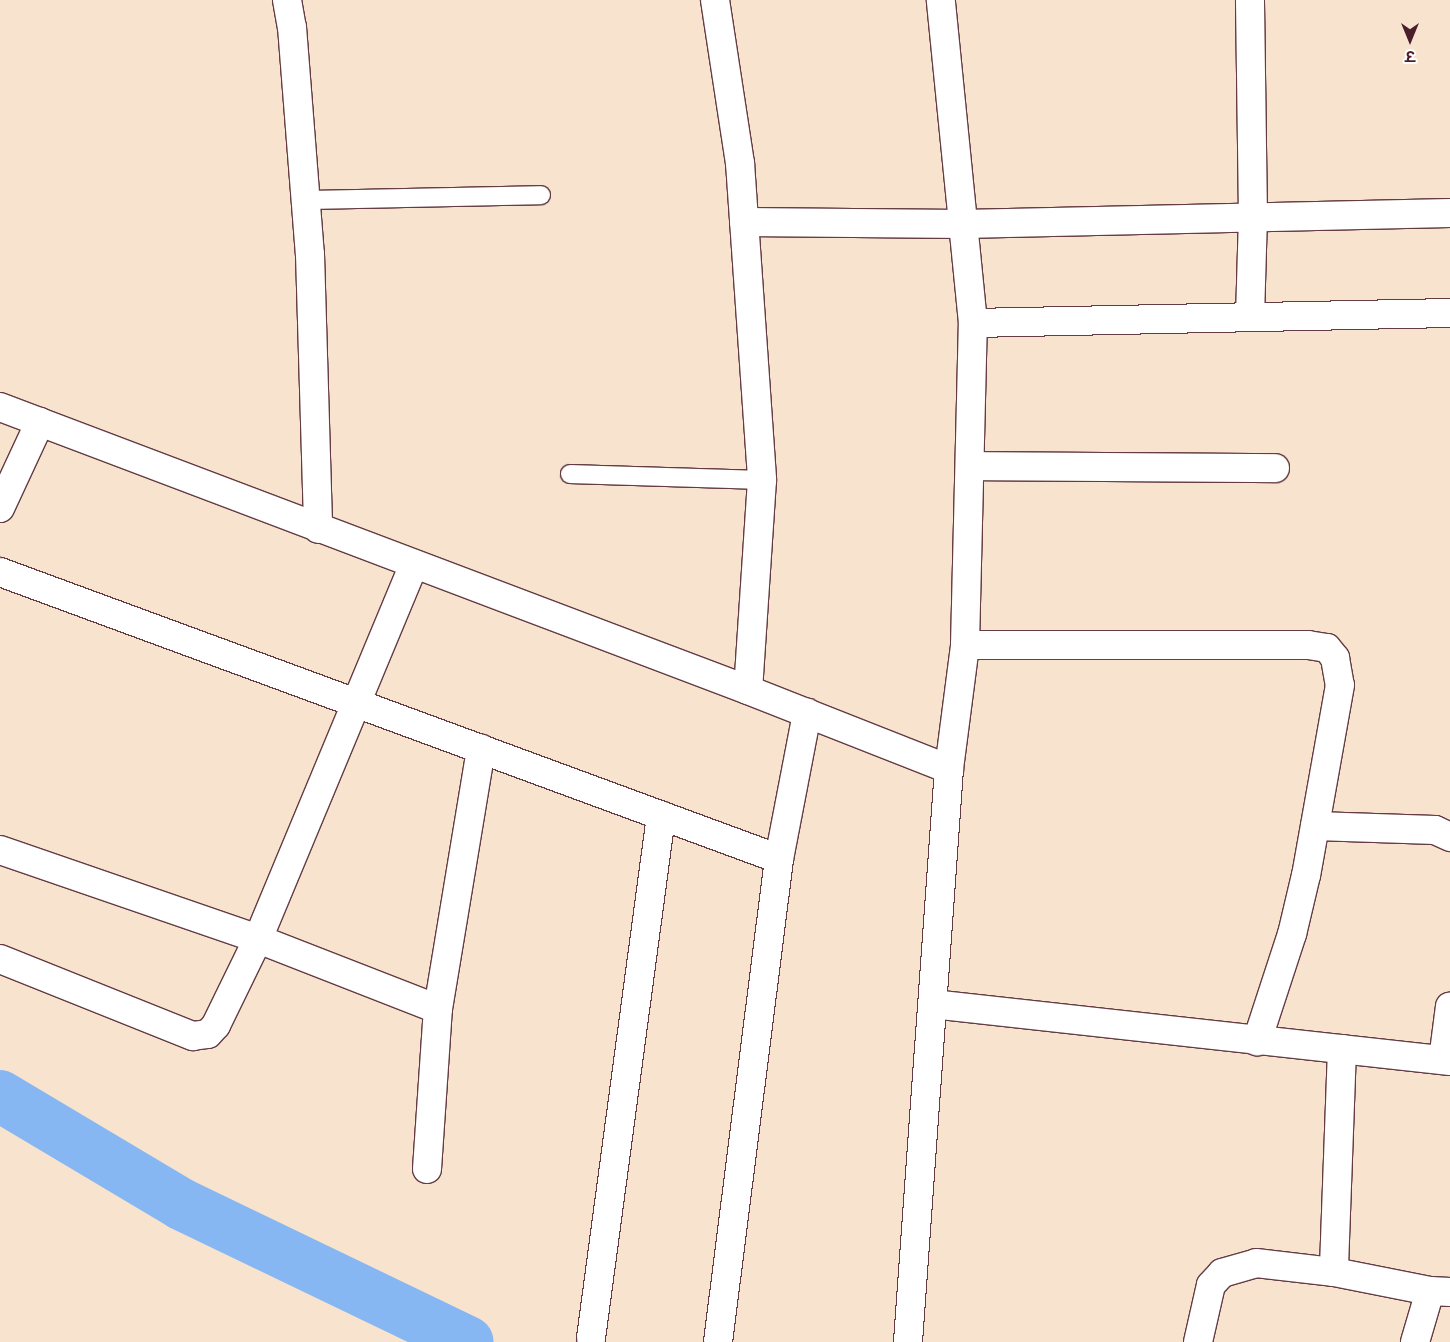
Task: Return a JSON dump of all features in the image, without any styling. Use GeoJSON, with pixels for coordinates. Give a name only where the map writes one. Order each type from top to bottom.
{"type":"FeatureCollection","features":[{"type":"Feature","properties":{"kind":"street"},"geometry":{"type":"LineString","coordinates":[[286,0],[292,27],[306,200],[318,528]]}},
{"type":"Feature","properties":{"kind":"street"},"geometry":{"type":"LineString","coordinates":[[715,0],[740,163],[762,480],[748,690]]}},
{"type":"Feature","properties":{"kind":"street"},"geometry":{"type":"LineString","coordinates":[[915,1341],[932,1004],[949,769],[966,645],[973,323],[941,0]]}},
{"type":"Feature","properties":{"kind":"street"},"geometry":{"type":"LineString","coordinates":[[1250,0],[1253,217],[1250,317]]}},
{"type":"Feature","properties":{"kind":"street"},"geometry":{"type":"LineString","coordinates":[[744,222],[963,224],[1450,213]]}},
{"type":"Feature","properties":{"kind":"street"},"geometry":{"type":"LineString","coordinates":[[973,323],[1450,313]]}},
{"type":"Feature","properties":{"kind":"street"},"geometry":{"type":"LineString","coordinates":[[0,407],[748,690],[949,769]]}},
{"type":"Feature","properties":{"kind":"street"},"geometry":{"type":"LineString","coordinates":[[0,508],[40,422]]}},
{"type":"Feature","properties":{"kind":"street"},"geometry":{"type":"LineString","coordinates":[[970,466],[1276,468]]}},
{"type":"Feature","properties":{"kind":"street"},"geometry":{"type":"LineString","coordinates":[[0,959],[193,1036],[208,1034],[216,1026],[258,939],[359,704],[414,565]]}},
{"type":"Feature","properties":{"kind":"street"},"geometry":{"type":"LineString","coordinates":[[0,572],[779,859]]}},
{"type":"Feature","properties":{"kind":"street"},"geometry":{"type":"LineString","coordinates":[[966,645],[1308,645],[1327,648],[1339,669],[1340,685],[1315,826],[1292,934],[1257,1041]]}},
{"type":"Feature","properties":{"kind":"street"},"geometry":{"type":"LineString","coordinates":[[718,1342],[779,859],[807,713]]}},
{"type":"Feature","properties":{"kind":"street"},"geometry":{"type":"LineString","coordinates":[[427,1169],[438,1008],[482,750]]}},
{"type":"Feature","properties":{"kind":"street"},"geometry":{"type":"LineString","coordinates":[[591,1338],[661,816]]}},
{"type":"Feature","properties":{"kind":"street"},"geometry":{"type":"LineString","coordinates":[[1315,826],[1435,830],[1450,837]]}},
{"type":"Feature","properties":{"kind":"street"},"geometry":{"type":"LineString","coordinates":[[0,850],[258,939],[438,1008]]}},
{"type":"Feature","properties":{"kind":"street"},"geometry":{"type":"LineString","coordinates":[[932,1004],[1257,1041],[1447,1060],[1450,1006]]}},
{"type":"Feature","properties":{"kind":"street"},"geometry":{"type":"LineString","coordinates":[[1334,1272],[1342,1049]]}},
{"type":"Feature","properties":{"kind":"street"},"geometry":{"type":"LineString","coordinates":[[1198,1342],[1211,1284],[1222,1273],[1256,1263],[1334,1272],[1440,1292],[1416,1342]]}},
{"type":"Feature","properties":{"kind":"lane"},"geometry":{"type":"LineString","coordinates":[[306,200],[541,194]]}},
{"type":"Feature","properties":{"kind":"lane"},"geometry":{"type":"LineString","coordinates":[[570,474],[762,480]]}},
{"type":"Feature","properties":{"kind":"waterway"},"geometry":{"type":"LineString","coordinates":[[0,1096],[181,1204],[468,1342]]}}]}
